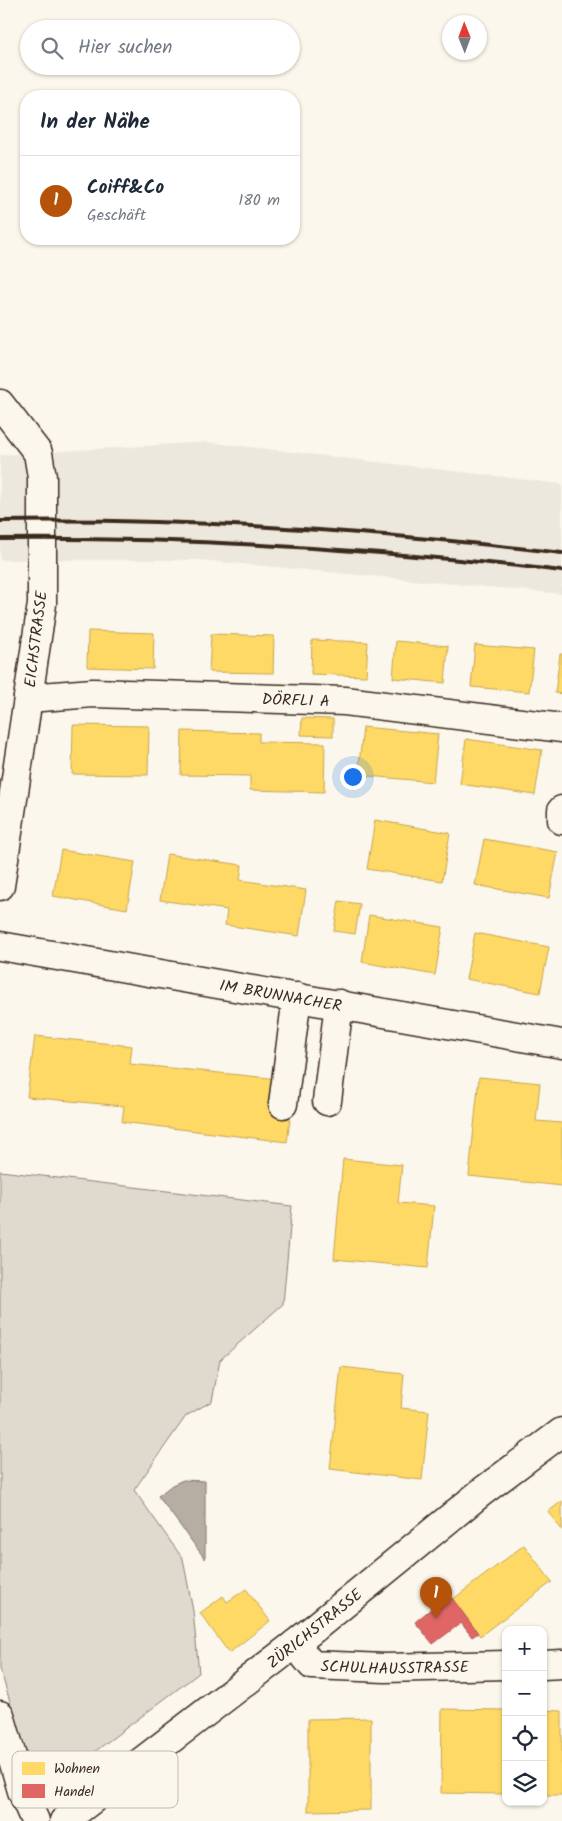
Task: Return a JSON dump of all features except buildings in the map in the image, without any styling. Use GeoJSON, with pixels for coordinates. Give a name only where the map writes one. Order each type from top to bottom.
{"type":"FeatureCollection","features":[{"type":"Feature","properties":{"kind":"street","name":"EICHSTRASSE"},"geometry":{"type":"LineString","coordinates":[[0,404],[38,453],[42,477],[42,604],[0,886]]}},
{"type":"Feature","properties":{"kind":"street","name":"DÖRFLI A"},"geometry":{"type":"LineString","coordinates":[[28,698],[93,693],[344,701],[562,728]]}},
{"type":"Feature","properties":{"kind":"street"},"geometry":{"type":"LineString","coordinates":[[562,810],[562,820]]}},
{"type":"Feature","properties":{"kind":"street","name":"IM BRUNNACHER"},"geometry":{"type":"LineString","coordinates":[[0,946],[562,1044]]}},
{"type":"Feature","properties":{"kind":"street"},"geometry":{"type":"LineString","coordinates":[[283,1104],[297,997]]}},
{"type":"Feature","properties":{"kind":"street"},"geometry":{"type":"LineString","coordinates":[[327,1101],[339,1004]]}},
{"type":"Feature","properties":{"kind":"street","name":"ZÜRICHSTRASSE"},"geometry":{"type":"LineString","coordinates":[[155,1751],[295,1644],[483,1491],[562,1432]]}},
{"type":"Feature","properties":{"kind":"street","name":"SCHULHAUSSTRASSE"},"geometry":{"type":"LineString","coordinates":[[295,1644],[312,1665],[385,1668],[502,1666]]}},
{"type":"Feature","properties":{"kind":"street"},"geometry":{"type":"LineString","coordinates":[[547,1664],[562,1664]]}},
{"type":"Feature","properties":{"kind":"street"},"geometry":{"type":"LineString","coordinates":[[0,1715],[12,1756]]}},
{"type":"Feature","properties":{"kind":"street"},"geometry":{"type":"LineString","coordinates":[[29,1808],[35,1821]]}},
{"type":"Feature","properties":{"kind":"street","name":"ZÜRICHSTRASSE"},"geometry":{"type":"LineString","coordinates":[[64,1821],[81,1808]]}},
{"type":"Feature","properties":{"kind":"shaded area"},"geometry":{"type":"Polygon","coordinates":[[[207,442],[562,484],[562,594],[199,560],[0,560],[0,455],[207,442]]]}},
{"type":"Feature","properties":{"kind":"shaded area"},"geometry":{"type":"Polygon","coordinates":[[[0,1171],[292,1206],[283,1304],[220,1360],[212,1401],[186,1416],[134,1490],[183,1559],[193,1611],[199,1673],[95,1751],[25,1751],[0,1669],[0,1171]]]}},
{"type":"Feature","properties":{"kind":"shaded area"},"geometry":{"type":"Polygon","coordinates":[[[183,1480],[205,1481],[205,1559],[158,1496],[172,1485],[183,1480]]]}},
{"type":"Feature","properties":{"kind":"railway"},"geometry":{"type":"LineString","coordinates":[[0,521],[141,522],[282,528],[422,538],[562,553]]}},
{"type":"Feature","properties":{"kind":"railway"},"geometry":{"type":"LineString","coordinates":[[0,539],[211,542],[422,556],[562,571]]}},
{"type":"Feature","properties":{"kind":"place","name":"Coiff&Co"},"geometry":{"type":"Point","coordinates":[436,1618]}}]}
